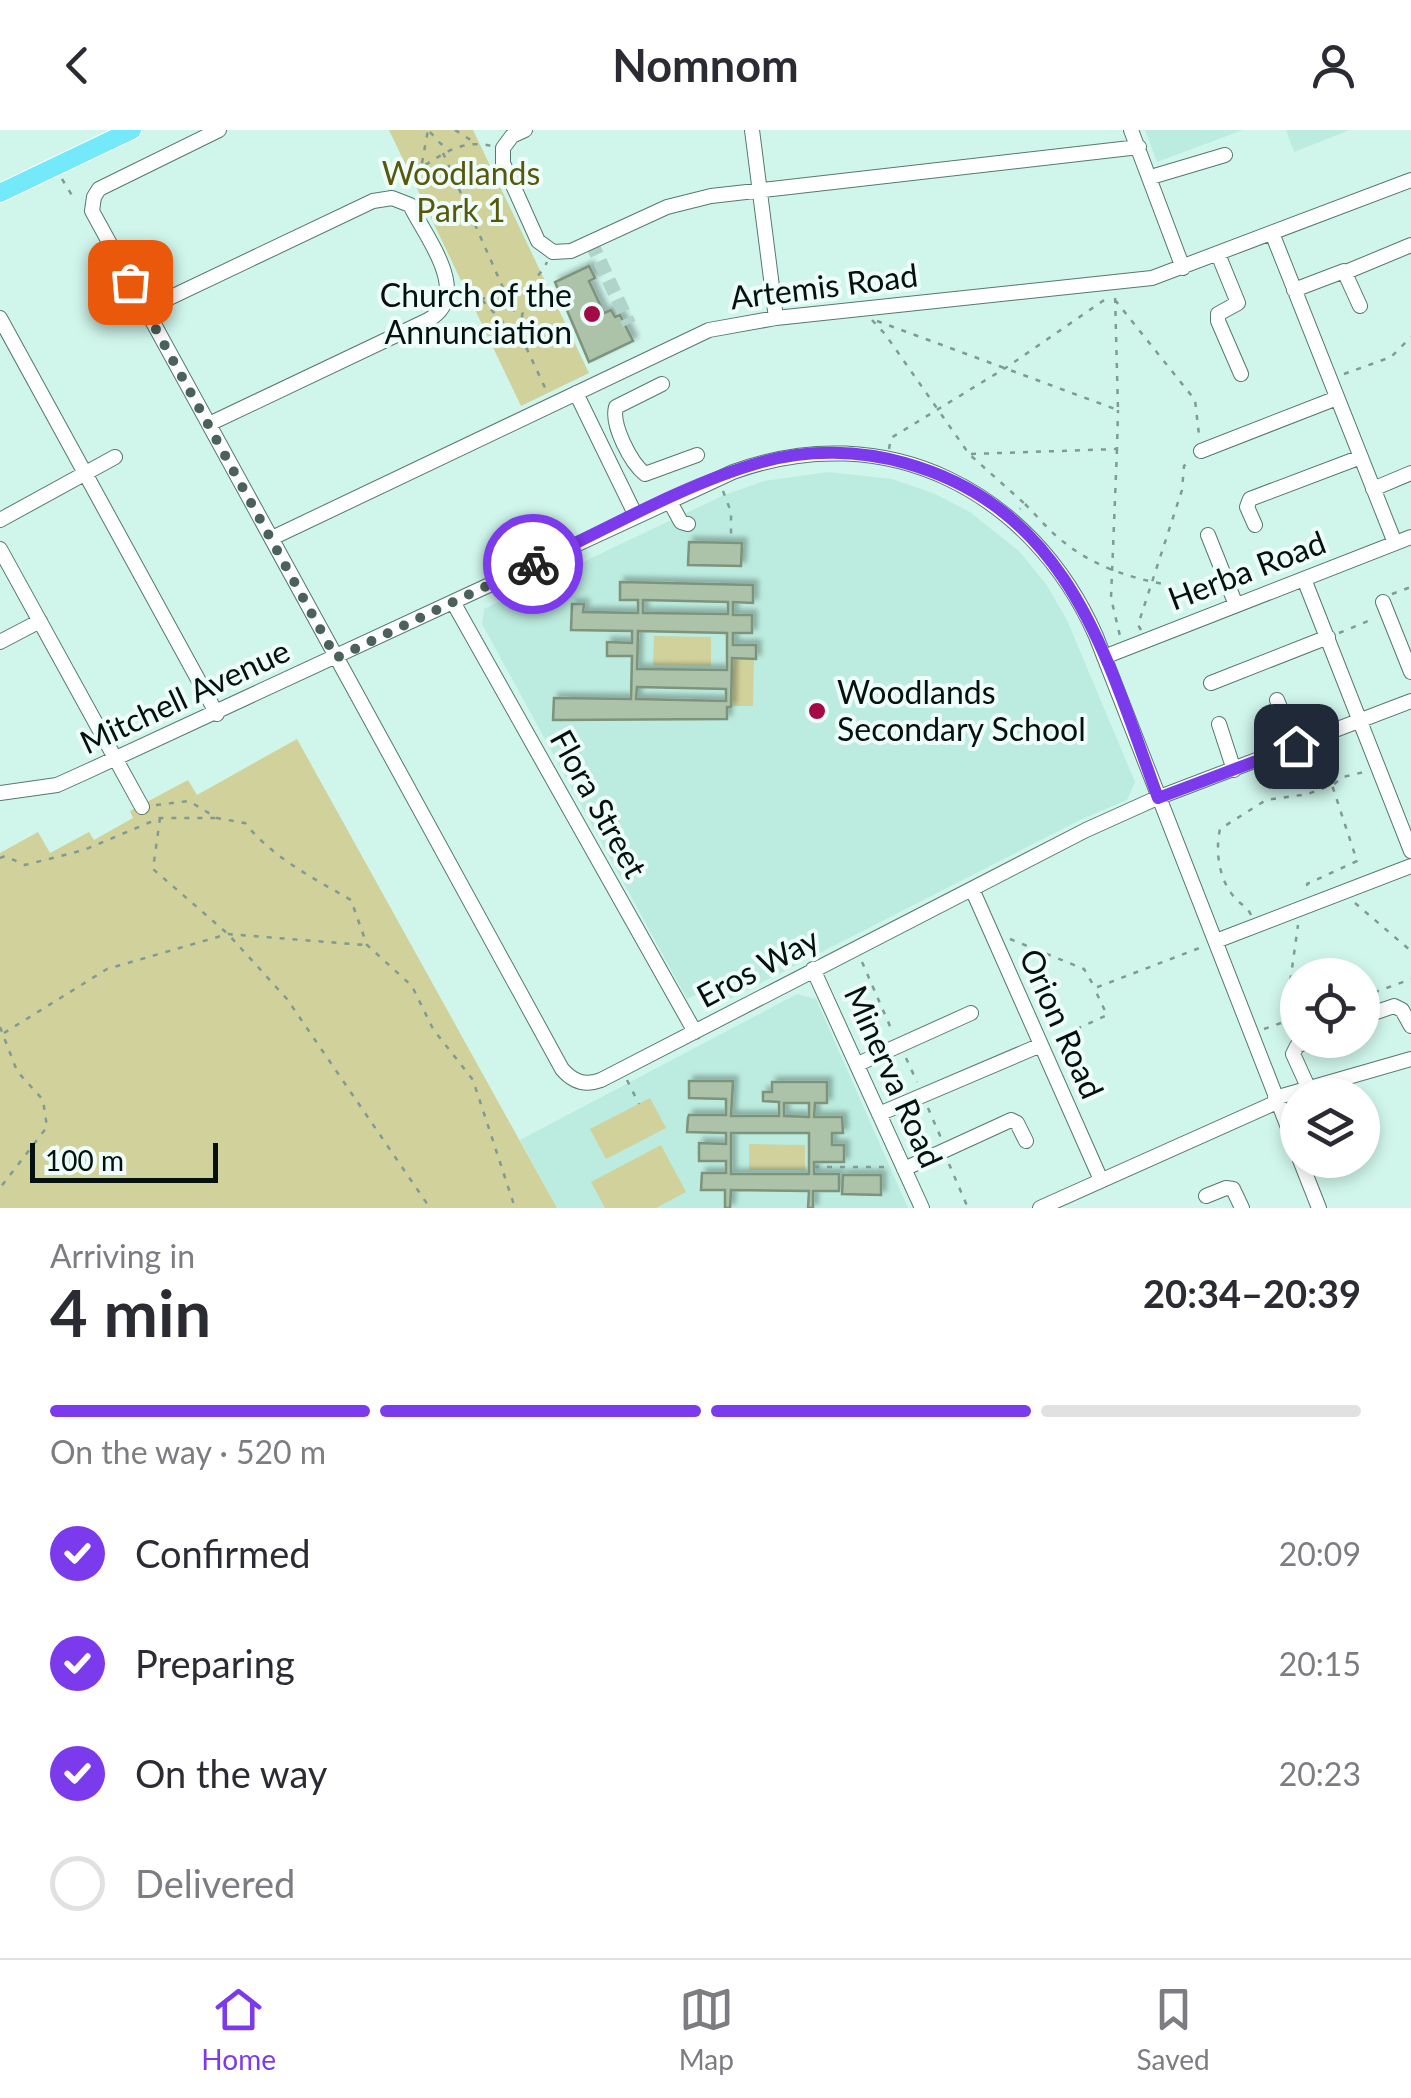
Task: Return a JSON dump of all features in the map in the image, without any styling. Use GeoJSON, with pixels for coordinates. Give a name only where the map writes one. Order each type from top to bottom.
{"type":"FeatureCollection","features":[{"type":"Feature","properties":{"kind":"main road"},"geometry":{"type":"LineString","coordinates":[[0,193],[132,130]]}},
{"type":"Feature","properties":{"kind":"street"},"geometry":{"type":"LineString","coordinates":[[220,130],[108,184],[91,204],[95,220],[336,658]]}},
{"type":"Feature","properties":{"kind":"street"},"geometry":{"type":"LineString","coordinates":[[525,130],[512,136],[503,148],[503,163],[538,241],[553,252],[571,251],[667,208],[760,188],[1139,148]]}},
{"type":"Feature","properties":{"kind":"street"},"geometry":{"type":"LineString","coordinates":[[752,130],[776,318]]}},
{"type":"Feature","properties":{"kind":"street"},"geometry":{"type":"LineString","coordinates":[[1132,130],[1183,268]]}},
{"type":"Feature","properties":{"kind":"street"},"geometry":{"type":"LineString","coordinates":[[1151,177],[1224,155]]}},
{"type":"Feature","properties":{"kind":"street","name":"Artemis Road"},"geometry":{"type":"LineString","coordinates":[[272,538],[710,330],[776,318],[1136,280],[1183,268],[1411,180]]}},
{"type":"Feature","properties":{"kind":"street"},"geometry":{"type":"LineString","coordinates":[[146,309],[373,201],[392,198],[410,205],[448,285],[448,302],[443,310],[209,424]]}},
{"type":"Feature","properties":{"kind":"street"},"geometry":{"type":"LineString","coordinates":[[1272,233],[1395,544]]}},
{"type":"Feature","properties":{"kind":"street"},"geometry":{"type":"LineString","coordinates":[[1294,290],[1411,245]]}},
{"type":"Feature","properties":{"kind":"street"},"geometry":{"type":"LineString","coordinates":[[1218,254],[1238,303],[1217,318],[1242,374]]}},
{"type":"Feature","properties":{"kind":"street"},"geometry":{"type":"LineString","coordinates":[[1346,272],[1360,306]]}},
{"type":"Feature","properties":{"kind":"street"},"geometry":{"type":"LineString","coordinates":[[0,318],[217,714]]}},
{"type":"Feature","properties":{"kind":"street"},"geometry":{"type":"LineString","coordinates":[[662,384],[616,408],[614,419],[625,443],[640,472],[645,474],[697,455]]}},
{"type":"Feature","properties":{"kind":"street"},"geometry":{"type":"LineString","coordinates":[[576,393],[636,516]]}},
{"type":"Feature","properties":{"kind":"street"},"geometry":{"type":"LineString","coordinates":[[1200,451],[1337,398]]}},
{"type":"Feature","properties":{"kind":"street"},"geometry":{"type":"LineString","coordinates":[[605,452],[625,443]]}},
{"type":"Feature","properties":{"kind":"street","name":"Mitchell Avenue"},"geometry":{"type":"LineString","coordinates":[[0,793],[57,785],[217,714],[717,478],[763,461],[806,454],[832,452],[888,458],[945,476],[987,499],[1039,544],[1072,588],[1104,657],[1211,943],[1280,1110]]}},
{"type":"Feature","properties":{"kind":"street"},"geometry":{"type":"LineString","coordinates":[[0,520],[115,457]]}},
{"type":"Feature","properties":{"kind":"street"},"geometry":{"type":"LineString","coordinates":[[1255,525],[1247,507],[1250,499],[1361,458]]}},
{"type":"Feature","properties":{"kind":"street"},"geometry":{"type":"LineString","coordinates":[[1373,488],[1411,473]]}},
{"type":"Feature","properties":{"kind":"street"},"geometry":{"type":"LineString","coordinates":[[669,500],[684,523],[682,540]]}},
{"type":"Feature","properties":{"kind":"street"},"geometry":{"type":"LineString","coordinates":[[1208,535],[1234,599]]}},
{"type":"Feature","properties":{"kind":"street","name":"Herba Road"},"geometry":{"type":"LineString","coordinates":[[1104,657],[1234,599],[1304,579],[1411,537]]}},
{"type":"Feature","properties":{"kind":"street"},"geometry":{"type":"LineString","coordinates":[[0,550],[7,577],[40,621],[142,807]]}},
{"type":"Feature","properties":{"kind":"street"},"geometry":{"type":"LineString","coordinates":[[1304,579],[1411,851]]}},
{"type":"Feature","properties":{"kind":"street","name":"Flora Street"},"geometry":{"type":"LineString","coordinates":[[454,602],[695,1032]]}},
{"type":"Feature","properties":{"kind":"street"},"geometry":{"type":"LineString","coordinates":[[1386,608],[1411,672]]}},
{"type":"Feature","properties":{"kind":"street"},"geometry":{"type":"LineString","coordinates":[[0,642],[40,621]]}},
{"type":"Feature","properties":{"kind":"street"},"geometry":{"type":"LineString","coordinates":[[1211,682],[1328,637]]}},
{"type":"Feature","properties":{"kind":"street","name":"Eros Way"},"geometry":{"type":"LineString","coordinates":[[336,658],[562,1069],[572,1079],[589,1084],[1086,830],[1158,798],[1411,701]]}},
{"type":"Feature","properties":{"kind":"street"},"geometry":{"type":"LineString","coordinates":[[1277,700],[1296,746]]}},
{"type":"Feature","properties":{"kind":"street"},"geometry":{"type":"LineString","coordinates":[[1219,724],[1234,770]]}},
{"type":"Feature","properties":{"kind":"street"},"geometry":{"type":"LineString","coordinates":[[1211,943],[1411,866]]}},
{"type":"Feature","properties":{"kind":"street","name":"Orion Road"},"geometry":{"type":"LineString","coordinates":[[972,889],[1101,1180]]}},
{"type":"Feature","properties":{"kind":"street","name":"Minerva Road"},"geometry":{"type":"LineString","coordinates":[[813,970],[922,1208]]}},
{"type":"Feature","properties":{"kind":"street"},"geometry":{"type":"LineString","coordinates":[[1380,1011],[1394,1006],[1402,1010],[1411,1026]]}},
{"type":"Feature","properties":{"kind":"street"},"geometry":{"type":"LineString","coordinates":[[850,1057],[900,1045],[970,1013]]}},
{"type":"Feature","properties":{"kind":"street"},"geometry":{"type":"LineString","coordinates":[[879,1114],[1041,1045]]}},
{"type":"Feature","properties":{"kind":"street"},"geometry":{"type":"LineString","coordinates":[[1353,1078],[1411,1059]]}},
{"type":"Feature","properties":{"kind":"street"},"geometry":{"type":"LineString","coordinates":[[1040,1208],[1280,1098]]}},
{"type":"Feature","properties":{"kind":"street"},"geometry":{"type":"LineString","coordinates":[[902,1165],[1011,1120],[1026,1140]]}},
{"type":"Feature","properties":{"kind":"street","name":"Mitchell Avenue"},"geometry":{"type":"LineString","coordinates":[[1307,1178],[1318,1208]]}},
{"type":"Feature","properties":{"kind":"street"},"geometry":{"type":"LineString","coordinates":[[1206,1196],[1232,1189],[1242,1208]]}},
{"type":"Feature","properties":{"kind":"path"},"geometry":{"type":"LineString","coordinates":[[420,166],[428,130],[441,144],[452,148]]}},
{"type":"Feature","properties":{"kind":"path"},"geometry":{"type":"LineString","coordinates":[[455,130],[474,142]]}},
{"type":"Feature","properties":{"kind":"path"},"geometry":{"type":"LineString","coordinates":[[404,178],[452,148],[482,143]]}},
{"type":"Feature","properties":{"kind":"path"},"geometry":{"type":"LineString","coordinates":[[444,153],[514,310],[522,315]]}},
{"type":"Feature","properties":{"kind":"path"},"geometry":{"type":"LineString","coordinates":[[62,177],[73,197]]}},
{"type":"Feature","properties":{"kind":"path"},"geometry":{"type":"LineString","coordinates":[[525,345],[522,315],[553,252]]}},
{"type":"Feature","properties":{"kind":"path"},"geometry":{"type":"LineString","coordinates":[[465,299],[490,300],[536,282]]}},
{"type":"Feature","properties":{"kind":"path"},"geometry":{"type":"LineString","coordinates":[[888,458],[891,438],[1008,367],[1115,292],[1118,449],[1111,570],[1112,598],[1123,649]]}},
{"type":"Feature","properties":{"kind":"path"},"geometry":{"type":"LineString","coordinates":[[480,298],[525,345],[548,394]]}},
{"type":"Feature","properties":{"kind":"path"},"geometry":{"type":"LineString","coordinates":[[1116,300],[1194,400],[1200,451],[1184,466],[1182,490],[1138,625],[1147,640]]}},
{"type":"Feature","properties":{"kind":"path"},"geometry":{"type":"LineString","coordinates":[[1118,410],[871,319],[969,454],[1066,544],[1111,570],[1151,583],[1234,599]]}},
{"type":"Feature","properties":{"kind":"path"},"geometry":{"type":"LineString","coordinates":[[1330,379],[1391,357],[1411,338]]}},
{"type":"Feature","properties":{"kind":"path"},"geometry":{"type":"LineString","coordinates":[[969,454],[1118,449]]}},
{"type":"Feature","properties":{"kind":"path"},"geometry":{"type":"LineString","coordinates":[[717,478],[731,512],[731,543]]}},
{"type":"Feature","properties":{"kind":"path"},"geometry":{"type":"LineString","coordinates":[[1010,518],[1025,504]]}},
{"type":"Feature","properties":{"kind":"path"},"geometry":{"type":"LineString","coordinates":[[1328,637],[1386,608],[1392,594],[1411,586]]}},
{"type":"Feature","properties":{"kind":"path"},"geometry":{"type":"LineString","coordinates":[[1255,926],[1248,908],[1238,902],[1222,876],[1220,829],[1266,800],[1308,794],[1343,777],[1372,770]]}},
{"type":"Feature","properties":{"kind":"path"},"geometry":{"type":"LineString","coordinates":[[1292,958],[1302,908],[1311,897],[1307,884],[1357,861],[1332,785]]}},
{"type":"Feature","properties":{"kind":"path"},"geometry":{"type":"LineString","coordinates":[[142,807],[189,801],[217,818]]}},
{"type":"Feature","properties":{"kind":"path"},"geometry":{"type":"LineString","coordinates":[[160,818],[153,869],[228,934],[288,999],[430,1208]]}},
{"type":"Feature","properties":{"kind":"path"},"geometry":{"type":"LineString","coordinates":[[0,858],[5,856],[25,866],[84,850],[160,818],[217,818],[245,823],[258,839],[296,869],[352,900],[367,945],[412,986],[433,1030],[473,1080],[515,1208]]}},
{"type":"Feature","properties":{"kind":"path"},"geometry":{"type":"LineString","coordinates":[[1344,892],[1411,951]]}},
{"type":"Feature","properties":{"kind":"path"},"geometry":{"type":"LineString","coordinates":[[4,1033],[106,969],[228,934],[367,945]]}},
{"type":"Feature","properties":{"kind":"path"},"geometry":{"type":"LineString","coordinates":[[994,940],[1006,937],[1084,970],[1095,988],[1107,1016],[1041,1045]]}},
{"type":"Feature","properties":{"kind":"path"},"geometry":{"type":"LineString","coordinates":[[1095,988],[1211,943]]}},
{"type":"Feature","properties":{"kind":"path"},"geometry":{"type":"LineString","coordinates":[[856,947],[968,1208]]}},
{"type":"Feature","properties":{"kind":"path"},"geometry":{"type":"LineString","coordinates":[[1380,991],[1411,979]]}},
{"type":"Feature","properties":{"kind":"path"},"geometry":{"type":"LineString","coordinates":[[1263,1030],[1280,1021]]}},
{"type":"Feature","properties":{"kind":"path"},"geometry":{"type":"LineString","coordinates":[[0,1027],[16,1071],[44,1100],[47,1127],[0,1188]]}},
{"type":"Feature","properties":{"kind":"path"},"geometry":{"type":"LineString","coordinates":[[621,1070],[639,1104]]}},
{"type":"Feature","properties":{"kind":"path"},"geometry":{"type":"LineString","coordinates":[[814,1167],[902,1165]]}},
{"type":"Feature","properties":{"kind":"shaded area"},"geometry":{"type":"Polygon","coordinates":[[[1145,130],[1243,130],[1157,162],[1145,130]]]}},
{"type":"Feature","properties":{"kind":"shaded area"},"geometry":{"type":"Polygon","coordinates":[[[1286,130],[1350,130],[1294,152],[1286,130]]]}},
{"type":"Feature","properties":{"kind":"shaded area","name":"Woodlands Secondary School"},"geometry":{"type":"Polygon","coordinates":[[[828,472],[892,479],[933,493],[970,512],[1019,551],[1046,584],[1067,620],[1135,782],[1127,800],[1082,819],[708,1010],[699,993],[687,999],[482,624],[484,609],[722,496],[764,481],[828,472]]]}},
{"type":"Feature","properties":{"kind":"shaded area"},"geometry":{"type":"Polygon","coordinates":[[[797,994],[816,999],[908,1208],[557,1208],[520,1140],[797,994]]]}},
{"type":"Feature","properties":{"kind":"green space","name":"Woodlands Park 1"},"geometry":{"type":"Polygon","coordinates":[[[389,130],[473,130],[589,373],[521,406],[389,130]]]}},
{"type":"Feature","properties":{"kind":"green space"},"geometry":{"type":"Polygon","coordinates":[[[654,636],[711,637],[711,666],[653,665],[654,636]]]}},
{"type":"Feature","properties":{"kind":"green space"},"geometry":{"type":"Polygon","coordinates":[[[732,658],[754,659],[753,706],[732,706],[732,658]]]}},
{"type":"Feature","properties":{"kind":"green space"},"geometry":{"type":"Polygon","coordinates":[[[297,739],[557,1208],[0,1208],[0,853],[38,832],[50,853],[89,832],[94,840],[133,818],[130,811],[188,780],[197,795],[297,739]]]}},
{"type":"Feature","properties":{"kind":"green space"},"geometry":{"type":"Polygon","coordinates":[[[650,1098],[666,1128],[606,1159],[590,1129],[650,1098]]]}},
{"type":"Feature","properties":{"kind":"green space"},"geometry":{"type":"Polygon","coordinates":[[[749,1144],[805,1145],[805,1170],[749,1170],[749,1144]]]}},
{"type":"Feature","properties":{"kind":"green space"},"geometry":{"type":"Polygon","coordinates":[[[661,1145],[686,1192],[656,1208],[605,1208],[591,1182],[661,1145]]]}},
{"type":"Feature","properties":{"kind":"building","name":"Church of the Annunciation"},"geometry":{"type":"Polygon","coordinates":[[[589,266],[595,278],[589,281],[604,313],[611,310],[615,317],[620,315],[633,341],[589,362],[555,282],[589,266]]]}},
{"type":"Feature","properties":{"kind":"building"},"geometry":{"type":"Polygon","coordinates":[[[689,542],[742,543],[741,566],[688,565],[689,542]]]}},
{"type":"Feature","properties":{"kind":"building"},"geometry":{"type":"Polygon","coordinates":[[[620,582],[753,585],[753,603],[733,602],[733,615],[752,615],[752,633],[733,633],[733,645],[756,645],[756,659],[732,658],[731,707],[727,707],[727,719],[553,720],[554,698],[631,699],[632,656],[607,656],[607,642],[632,643],[632,631],[571,630],[572,604],[584,604],[583,612],[638,613],[638,600],[620,600],[620,582]],[[643,600],[643,613],[728,614],[728,602],[643,600]],[[638,631],[637,669],[727,670],[727,633],[638,631]],[[637,687],[636,699],[726,701],[726,689],[637,687]]]}},
{"type":"Feature","properties":{"kind":"building"},"geometry":{"type":"Polygon","coordinates":[[[689,1081],[733,1081],[731,1116],[779,1116],[779,1102],[763,1101],[763,1092],[772,1092],[772,1082],[827,1082],[827,1103],[815,1103],[814,1117],[842,1117],[843,1133],[832,1133],[832,1145],[844,1145],[844,1162],[814,1162],[814,1174],[839,1174],[839,1191],[813,1191],[813,1208],[808,1208],[809,1191],[731,1190],[730,1208],[725,1208],[725,1190],[701,1190],[702,1173],[726,1173],[726,1161],[699,1161],[699,1143],[726,1144],[726,1133],[687,1132],[689,1115],[726,1115],[726,1099],[689,1098],[689,1081]],[[784,1103],[784,1116],[809,1117],[809,1103],[784,1103]],[[731,1133],[731,1174],[809,1174],[809,1133],[731,1133]]]}},
{"type":"Feature","properties":{"kind":"building"},"geometry":{"type":"Polygon","coordinates":[[[843,1175],[881,1175],[881,1195],[842,1194],[843,1175]]]}},
{"type":"Feature","properties":{"kind":"tunnel"},"geometry":{"type":"LineString","coordinates":[[591,242],[629,324]]}},
{"type":"Feature","properties":{"kind":"way so far"},"geometry":{"type":"LineString","coordinates":[[130,282],[336,658],[533,564]]}},
{"type":"Feature","properties":{"kind":"place","name":"Church of the Annunciation"},"geometry":{"type":"Point","coordinates":[592,314]}},
{"type":"Feature","properties":{"kind":"place","name":"Woodlands Secondary School"},"geometry":{"type":"Point","coordinates":[817,711]}},
{"type":"Feature","properties":{"kind":"route"},"geometry":{"type":"LineString","coordinates":[[533,564],[704,484],[763,461],[821,453],[888,458],[945,476],[987,499],[1039,544],[1081,603],[1158,798],[1296,746]]}}]}
